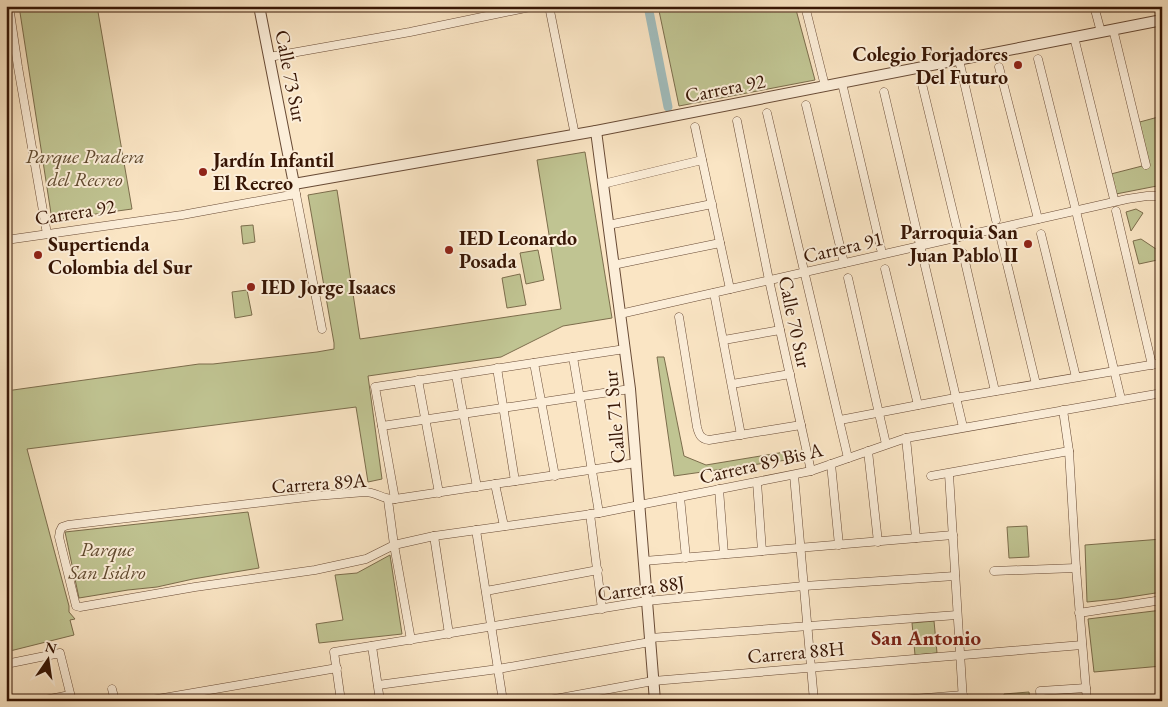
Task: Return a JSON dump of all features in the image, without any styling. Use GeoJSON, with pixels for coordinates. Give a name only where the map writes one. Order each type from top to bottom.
{"type":"FeatureCollection","features":[{"type":"Feature","properties":{"kind":"street"},"geometry":{"type":"LineString","coordinates":[[9,6],[47,234]]}},
{"type":"Feature","properties":{"kind":"street","name":"Calle 73 Sur"},"geometry":{"type":"LineString","coordinates":[[259,6],[322,329]]}},
{"type":"Feature","properties":{"kind":"street"},"geometry":{"type":"LineString","coordinates":[[269,57],[410,32],[535,6]]}},
{"type":"Feature","properties":{"kind":"street"},"geometry":{"type":"LineString","coordinates":[[548,6],[575,135]]}},
{"type":"Feature","properties":{"kind":"street"},"geometry":{"type":"LineString","coordinates":[[805,6],[825,86]]}},
{"type":"Feature","properties":{"kind":"street"},"geometry":{"type":"LineString","coordinates":[[1094,6],[1101,32]]}},
{"type":"Feature","properties":{"kind":"street","name":"Carrera 92"},"geometry":{"type":"LineString","coordinates":[[6,240],[182,215],[295,189],[596,132],[1162,20]]}},
{"type":"Feature","properties":{"kind":"street"},"geometry":{"type":"LineString","coordinates":[[1113,29],[1146,165]]}},
{"type":"Feature","properties":{"kind":"street"},"geometry":{"type":"LineString","coordinates":[[1074,37],[1114,199]]}},
{"type":"Feature","properties":{"kind":"street"},"geometry":{"type":"LineString","coordinates":[[1038,59],[1122,400]]}},
{"type":"Feature","properties":{"kind":"street"},"geometry":{"type":"LineString","coordinates":[[959,60],[996,220]]}},
{"type":"Feature","properties":{"kind":"street"},"geometry":{"type":"LineString","coordinates":[[999,67],[1038,219]]}},
{"type":"Feature","properties":{"kind":"street"},"geometry":{"type":"LineString","coordinates":[[842,83],[881,249]]}},
{"type":"Feature","properties":{"kind":"street"},"geometry":{"type":"LineString","coordinates":[[922,84],[959,237]]}},
{"type":"Feature","properties":{"kind":"street"},"geometry":{"type":"LineString","coordinates":[[884,92],[963,428]]}},
{"type":"Feature","properties":{"kind":"street"},"geometry":{"type":"LineString","coordinates":[[806,106],[844,263]]}},
{"type":"Feature","properties":{"kind":"street"},"geometry":{"type":"LineString","coordinates":[[767,113],[848,458]]}},
{"type":"Feature","properties":{"kind":"street","name":"Calle 70 Sur"},"geometry":{"type":"LineString","coordinates":[[737,121],[769,280],[811,471]]}},
{"type":"Feature","properties":{"kind":"street"},"geometry":{"type":"LineString","coordinates":[[695,127],[730,289]]}},
{"type":"Feature","properties":{"kind":"street","name":"Calle 71 Sur"},"geometry":{"type":"LineString","coordinates":[[596,132],[630,389],[655,701]]}},
{"type":"Feature","properties":{"kind":"street"},"geometry":{"type":"LineString","coordinates":[[602,184],[702,160]]}},
{"type":"Feature","properties":{"kind":"street","name":"Carrera 91"},"geometry":{"type":"LineString","coordinates":[[620,314],[1136,197],[1162,196]]}},
{"type":"Feature","properties":{"kind":"street"},"geometry":{"type":"LineString","coordinates":[[608,225],[712,204]]}},
{"type":"Feature","properties":{"kind":"street"},"geometry":{"type":"LineString","coordinates":[[1116,210],[1152,364]]}},
{"type":"Feature","properties":{"kind":"street"},"geometry":{"type":"LineString","coordinates":[[1041,234],[1076,377]]}},
{"type":"Feature","properties":{"kind":"street"},"geometry":{"type":"LineString","coordinates":[[1001,239],[1036,384]]}},
{"type":"Feature","properties":{"kind":"street"},"geometry":{"type":"LineString","coordinates":[[613,265],[720,243]]}},
{"type":"Feature","properties":{"kind":"street"},"geometry":{"type":"LineString","coordinates":[[963,253],[995,391]]}},
{"type":"Feature","properties":{"kind":"street"},"geometry":{"type":"LineString","coordinates":[[885,269],[918,405]]}},
{"type":"Feature","properties":{"kind":"street"},"geometry":{"type":"LineString","coordinates":[[848,278],[886,444]]}},
{"type":"Feature","properties":{"kind":"street"},"geometry":{"type":"LineString","coordinates":[[714,293],[741,435]]}},
{"type":"Feature","properties":{"kind":"street"},"geometry":{"type":"LineString","coordinates":[[679,317],[700,437],[709,440],[801,425]]}},
{"type":"Feature","properties":{"kind":"street"},"geometry":{"type":"LineString","coordinates":[[724,340],[780,330]]}},
{"type":"Feature","properties":{"kind":"street"},"geometry":{"type":"LineString","coordinates":[[410,640],[394,545],[391,500],[375,387],[625,350]]}},
{"type":"Feature","properties":{"kind":"street"},"geometry":{"type":"LineString","coordinates":[[573,357],[599,513]]}},
{"type":"Feature","properties":{"kind":"street"},"geometry":{"type":"LineString","coordinates":[[534,363],[555,476]]}},
{"type":"Feature","properties":{"kind":"street"},"geometry":{"type":"LineString","coordinates":[[840,420],[955,398],[1162,363]]}},
{"type":"Feature","properties":{"kind":"street"},"geometry":{"type":"LineString","coordinates":[[497,368],[516,481]]}},
{"type":"Feature","properties":{"kind":"street"},"geometry":{"type":"LineString","coordinates":[[456,374],[477,487]]}},
{"type":"Feature","properties":{"kind":"street"},"geometry":{"type":"LineString","coordinates":[[732,384],[790,374]]}},
{"type":"Feature","properties":{"kind":"street"},"geometry":{"type":"LineString","coordinates":[[418,380],[438,493]]}},
{"type":"Feature","properties":{"kind":"street"},"geometry":{"type":"LineString","coordinates":[[382,426],[630,389]]}},
{"type":"Feature","properties":{"kind":"street","name":"Carrera 89 Bis A"},"geometry":{"type":"LineString","coordinates":[[80,607],[315,570],[366,558],[394,545],[434,536],[599,513],[794,475],[811,471],[906,438],[1162,394]]}},
{"type":"Feature","properties":{"kind":"street"},"geometry":{"type":"LineString","coordinates":[[1063,410],[1069,451],[1079,614],[1087,701]]}},
{"type":"Feature","properties":{"kind":"street"},"geometry":{"type":"LineString","coordinates":[[906,438],[916,538]]}},
{"type":"Feature","properties":{"kind":"street"},"geometry":{"type":"LineString","coordinates":[[868,451],[878,542]]}},
{"type":"Feature","properties":{"kind":"street"},"geometry":{"type":"LineString","coordinates":[[931,476],[1069,451]]}},
{"type":"Feature","properties":{"kind":"street","name":"Carrera 89A"},"geometry":{"type":"LineString","coordinates":[[80,607],[76,606],[59,536],[62,526],[365,492],[371,492],[391,500],[636,464]]}},
{"type":"Feature","properties":{"kind":"street"},"geometry":{"type":"LineString","coordinates":[[832,464],[840,545]]}},
{"type":"Feature","properties":{"kind":"street"},"geometry":{"type":"LineString","coordinates":[[888,701],[963,698],[949,474]]}},
{"type":"Feature","properties":{"kind":"street"},"geometry":{"type":"LineString","coordinates":[[794,475],[814,701]]}},
{"type":"Feature","properties":{"kind":"street"},"geometry":{"type":"LineString","coordinates":[[756,482],[762,551]]}},
{"type":"Feature","properties":{"kind":"street"},"geometry":{"type":"LineString","coordinates":[[496,484],[504,526]]}},
{"type":"Feature","properties":{"kind":"street"},"geometry":{"type":"LineString","coordinates":[[719,489],[724,554]]}},
{"type":"Feature","properties":{"kind":"street"},"geometry":{"type":"LineString","coordinates":[[680,497],[686,558]]}},
{"type":"Feature","properties":{"kind":"street"},"geometry":{"type":"LineString","coordinates":[[590,514],[602,609]]}},
{"type":"Feature","properties":{"kind":"street"},"geometry":{"type":"LineString","coordinates":[[476,530],[503,701]]}},
{"type":"Feature","properties":{"kind":"street"},"geometry":{"type":"LineString","coordinates":[[644,561],[953,535]]}},
{"type":"Feature","properties":{"kind":"street"},"geometry":{"type":"LineString","coordinates":[[434,536],[449,634]]}},
{"type":"Feature","properties":{"kind":"street"},"geometry":{"type":"LineString","coordinates":[[994,571],[1076,568]]}},
{"type":"Feature","properties":{"kind":"street"},"geometry":{"type":"LineString","coordinates":[[486,592],[598,570]]}},
{"type":"Feature","properties":{"kind":"street","name":"Carrera 88J"},"geometry":{"type":"LineString","coordinates":[[336,668],[334,652],[647,601],[804,586],[955,576]]}},
{"type":"Feature","properties":{"kind":"street"},"geometry":{"type":"LineString","coordinates":[[1079,614],[1162,600]]}},
{"type":"Feature","properties":{"kind":"street"},"geometry":{"type":"LineString","coordinates":[[378,685],[498,669],[650,640],[957,615]]}},
{"type":"Feature","properties":{"kind":"street","name":"Carrera 88H"},"geometry":{"type":"LineString","coordinates":[[544,701],[653,681],[811,666],[1082,645]]}},
{"type":"Feature","properties":{"kind":"street"},"geometry":{"type":"LineString","coordinates":[[372,646],[380,701]]}},
{"type":"Feature","properties":{"kind":"street"},"geometry":{"type":"LineString","coordinates":[[6,664],[60,654],[71,698],[40,701]]}},
{"type":"Feature","properties":{"kind":"street"},"geometry":{"type":"LineString","coordinates":[[146,701],[336,668],[341,701]]}},
{"type":"Feature","properties":{"kind":"street"},"geometry":{"type":"LineString","coordinates":[[1041,701],[1040,691],[1086,688]]}},
{"type":"Feature","properties":{"kind":"street"},"geometry":{"type":"LineString","coordinates":[[112,690],[115,701]]}},
{"type":"Feature","properties":{"kind":"green space","name":"Parque Pradera del Recreo"},"geometry":{"type":"Polygon","coordinates":[[[19,6],[97,6],[132,209],[52,220],[19,6]]]}},
{"type":"Feature","properties":{"kind":"green space"},"geometry":{"type":"Polygon","coordinates":[[[658,6],[795,6],[815,80],[679,106],[658,6]]]}},
{"type":"Feature","properties":{"kind":"green space"},"geometry":{"type":"Polygon","coordinates":[[[1162,116],[1162,185],[1116,194],[1111,174],[1146,165],[1136,123],[1162,116]]]}},
{"type":"Feature","properties":{"kind":"green space"},"geometry":{"type":"Polygon","coordinates":[[[585,152],[612,318],[563,326],[501,357],[368,376],[382,479],[368,482],[356,407],[27,449],[69,612],[75,619],[70,620],[74,635],[6,652],[6,391],[199,364],[213,364],[334,349],[308,195],[337,190],[360,339],[561,309],[537,160],[585,152]]]}},
{"type":"Feature","properties":{"kind":"green space"},"geometry":{"type":"Polygon","coordinates":[[[1136,209],[1143,213],[1131,231],[1126,212],[1136,209]]]}},
{"type":"Feature","properties":{"kind":"green space"},"geometry":{"type":"Polygon","coordinates":[[[253,225],[255,242],[243,244],[241,226],[253,225]]]}},
{"type":"Feature","properties":{"kind":"green space"},"geometry":{"type":"Polygon","coordinates":[[[1141,239],[1162,253],[1162,259],[1139,264],[1133,241],[1141,239]]]}},
{"type":"Feature","properties":{"kind":"green space"},"geometry":{"type":"Polygon","coordinates":[[[538,250],[544,280],[526,284],[520,253],[538,250]]]}},
{"type":"Feature","properties":{"kind":"green space"},"geometry":{"type":"Polygon","coordinates":[[[520,274],[526,305],[507,308],[502,278],[520,274]]]}},
{"type":"Feature","properties":{"kind":"green space"},"geometry":{"type":"Polygon","coordinates":[[[247,290],[252,315],[235,318],[232,292],[247,290]]]}},
{"type":"Feature","properties":{"kind":"green space"},"geometry":{"type":"Polygon","coordinates":[[[657,357],[664,357],[684,456],[706,465],[797,450],[801,458],[674,476],[657,357]]]}},
{"type":"Feature","properties":{"kind":"green space","name":"Parque San Isidro"},"geometry":{"type":"Polygon","coordinates":[[[248,512],[259,568],[157,587],[79,598],[65,532],[248,512]]]}},
{"type":"Feature","properties":{"kind":"green space"},"geometry":{"type":"Polygon","coordinates":[[[1027,526],[1029,557],[1009,558],[1007,527],[1027,526]]]}},
{"type":"Feature","properties":{"kind":"green space"},"geometry":{"type":"Polygon","coordinates":[[[1162,539],[1162,592],[1087,602],[1085,545],[1162,539]]]}},
{"type":"Feature","properties":{"kind":"green space"},"geometry":{"type":"Polygon","coordinates":[[[390,555],[402,634],[319,643],[316,624],[343,620],[335,575],[357,573],[390,555]]]}},
{"type":"Feature","properties":{"kind":"green space"},"geometry":{"type":"Polygon","coordinates":[[[1162,610],[1162,666],[1094,672],[1088,619],[1162,610]]]}},
{"type":"Feature","properties":{"kind":"green space"},"geometry":{"type":"Polygon","coordinates":[[[934,621],[937,653],[915,655],[912,623],[934,621]]]}},
{"type":"Feature","properties":{"kind":"green space"},"geometry":{"type":"Polygon","coordinates":[[[1029,692],[1030,701],[1004,701],[1004,694],[1029,692]]]}},
{"type":"Feature","properties":{"kind":"waterway"},"geometry":{"type":"LineString","coordinates":[[648,6],[668,107]]}},
{"type":"Feature","properties":{"kind":"place","name":"Colegio Forjadores Del Futuro"},"geometry":{"type":"Point","coordinates":[1018,65]}},
{"type":"Feature","properties":{"kind":"place","name":"Jardín Infantil El Recreo"},"geometry":{"type":"Point","coordinates":[203,172]}},
{"type":"Feature","properties":{"kind":"place","name":"Parroquia San Juan Pablo II"},"geometry":{"type":"Point","coordinates":[1028,244]}},
{"type":"Feature","properties":{"kind":"place","name":"IED Leonardo Posada"},"geometry":{"type":"Point","coordinates":[449,250]}},
{"type":"Feature","properties":{"kind":"place","name":"Supertienda Colombia del Sur"},"geometry":{"type":"Point","coordinates":[38,255]}},
{"type":"Feature","properties":{"kind":"place","name":"IED Jorge Isaacs"},"geometry":{"type":"Point","coordinates":[251,287]}},
{"type":"Feature","properties":{"kind":"district","name":"San Antonio"},"geometry":{"type":"Point","coordinates":[926,637]}}]}
